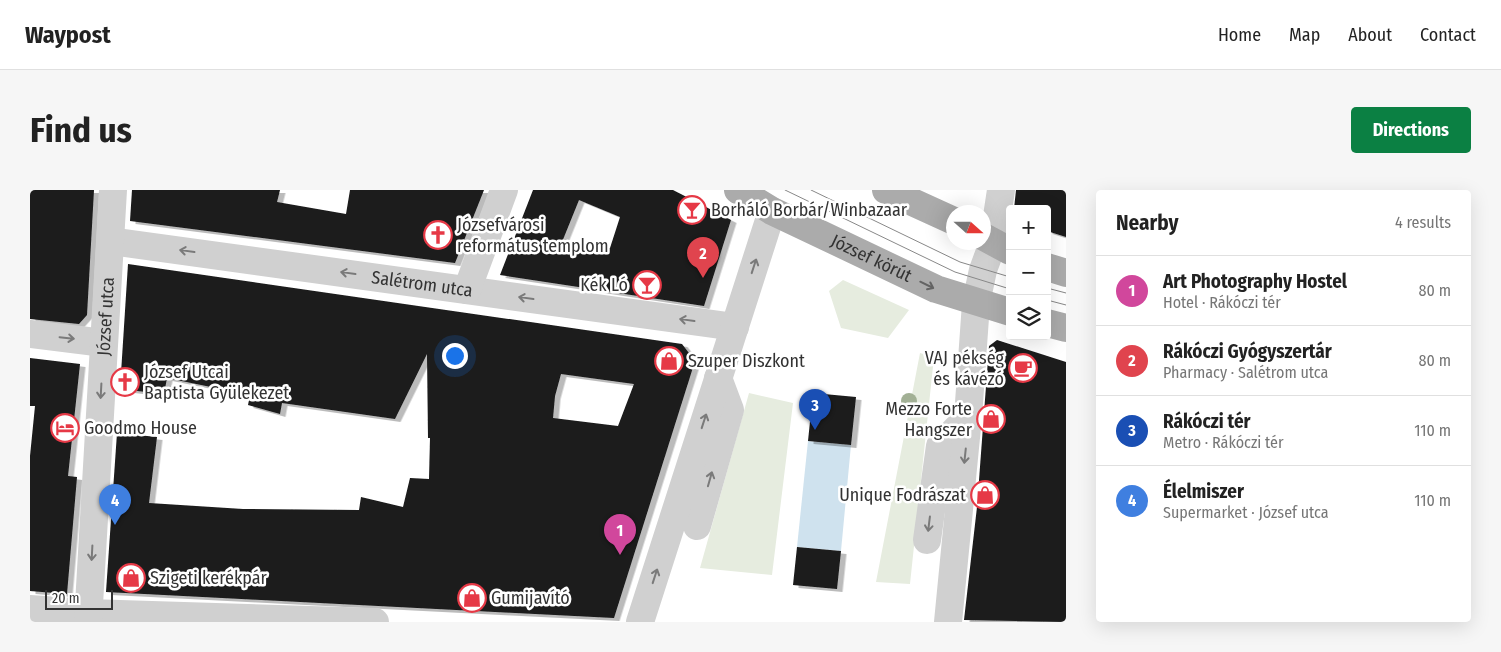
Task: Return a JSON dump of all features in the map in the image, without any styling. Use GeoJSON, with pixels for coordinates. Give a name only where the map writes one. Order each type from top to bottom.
{"type":"FeatureCollection","features":[{"type":"Feature","properties":{"kind":"main road","name":"József körút"},"geometry":{"type":"LineString","coordinates":[[738,190],[772,211],[936,289],[1006,311]]}},
{"type":"Feature","properties":{"kind":"main road"},"geometry":{"type":"LineString","coordinates":[[886,190],[946,217]]}},
{"type":"Feature","properties":{"kind":"main road"},"geometry":{"type":"LineString","coordinates":[[1051,268],[1066,273]]}},
{"type":"Feature","properties":{"kind":"main road"},"geometry":{"type":"LineString","coordinates":[[1051,324],[1066,328]]}},
{"type":"Feature","properties":{"kind":"street","name":"József utca"},"geometry":{"type":"LineString","coordinates":[[88,618],[113,190]]}},
{"type":"Feature","properties":{"kind":"street"},"geometry":{"type":"LineString","coordinates":[[466,290],[504,190]]}},
{"type":"Feature","properties":{"kind":"street"},"geometry":{"type":"LineString","coordinates":[[948,622],[968,418],[976,303],[983,270],[995,244],[1001,190]]}},
{"type":"Feature","properties":{"kind":"street"},"geometry":{"type":"LineString","coordinates":[[640,622],[772,211]]}},
{"type":"Feature","properties":{"kind":"street","name":"Salétrom utca"},"geometry":{"type":"LineString","coordinates":[[110,240],[735,327]]}},
{"type":"Feature","properties":{"kind":"street"},"geometry":{"type":"LineString","coordinates":[[30,334],[104,343]]}},
{"type":"Feature","properties":{"kind":"street"},"geometry":{"type":"LineString","coordinates":[[697,526],[730,410],[718,378]]}},
{"type":"Feature","properties":{"kind":"street"},"geometry":{"type":"LineString","coordinates":[[927,540],[940,446],[968,418]]}},
{"type":"Feature","properties":{"kind":"street"},"geometry":{"type":"LineString","coordinates":[[30,609],[88,618],[375,622]]}},
{"type":"Feature","properties":{"kind":"shaded area"},"geometry":{"type":"Polygon","coordinates":[[[843,280],[909,310],[888,338],[841,328],[829,291],[843,280]]]}},
{"type":"Feature","properties":{"kind":"shaded area"},"geometry":{"type":"Polygon","coordinates":[[[920,353],[934,357],[910,584],[876,582],[920,353]]]}},
{"type":"Feature","properties":{"kind":"shaded area"},"geometry":{"type":"Polygon","coordinates":[[[749,393],[793,403],[772,575],[700,568],[749,393]]]}},
{"type":"Feature","properties":{"kind":"water"},"geometry":{"type":"Polygon","coordinates":[[[808,441],[851,445],[841,551],[797,547],[808,441]]]}},
{"type":"Feature","properties":{"kind":"building"},"geometry":{"type":"Polygon","coordinates":[[[30,190],[94,190],[87,315],[79,324],[30,319],[30,190]]]}},
{"type":"Feature","properties":{"kind":"building"},"geometry":{"type":"Polygon","coordinates":[[[132,190],[280,190],[277,202],[346,214],[350,190],[484,190],[455,263],[130,221],[132,190]]]}},
{"type":"Feature","properties":{"kind":"building"},"geometry":{"type":"Polygon","coordinates":[[[533,190],[673,190],[731,220],[704,306],[500,275],[533,190]],[[579,200],[562,242],[610,248],[620,217],[579,200]]]}},
{"type":"Feature","properties":{"kind":"building"},"geometry":{"type":"Polygon","coordinates":[[[1016,190],[1066,190],[1066,237],[1051,232],[1051,205],[1014,205],[1016,190]]]}},
{"type":"Feature","properties":{"kind":"building"},"geometry":{"type":"Polygon","coordinates":[[[128,264],[682,344],[695,361],[614,618],[106,592],[117,433],[157,437],[149,503],[243,509],[359,510],[361,497],[403,507],[410,478],[429,479],[430,438],[428,438],[427,354],[395,419],[282,403],[280,414],[248,405],[250,395],[167,378],[164,394],[120,389],[128,264]],[[561,374],[555,396],[553,418],[618,426],[634,384],[561,374]]]}},
{"type":"Feature","properties":{"kind":"building"},"geometry":{"type":"Polygon","coordinates":[[[997,340],[1066,362],[1066,622],[964,620],[977,507],[989,346],[997,340]]]}},
{"type":"Feature","properties":{"kind":"building"},"geometry":{"type":"Polygon","coordinates":[[[30,358],[80,364],[68,476],[77,477],[67,594],[30,591],[30,456],[35,406],[30,406],[30,358]]]}},
{"type":"Feature","properties":{"kind":"building"},"geometry":{"type":"Polygon","coordinates":[[[813,393],[856,397],[851,445],[808,441],[813,393]]]}},
{"type":"Feature","properties":{"kind":"building"},"geometry":{"type":"Polygon","coordinates":[[[797,547],[841,551],[837,589],[793,585],[797,547]]]}},
{"type":"Feature","properties":{"kind":"tram line"},"geometry":{"type":"LineString","coordinates":[[785,190],[955,272],[1006,288]]}},
{"type":"Feature","properties":{"kind":"tram line"},"geometry":{"type":"LineString","coordinates":[[811,190],[960,262],[1006,276]]}},
{"type":"Feature","properties":{"kind":"tram line"},"geometry":{"type":"LineString","coordinates":[[1051,289],[1066,293]]}},
{"type":"Feature","properties":{"kind":"tram line"},"geometry":{"type":"LineString","coordinates":[[1051,301],[1066,305]]}},
{"type":"Feature","properties":{"kind":"place","name":"Borháló Borbár/Winbazaar"},"geometry":{"type":"Point","coordinates":[692,210]}},
{"type":"Feature","properties":{"kind":"place","name":"Józsefvárosi református templom"},"geometry":{"type":"Point","coordinates":[438,235]}},
{"type":"Feature","properties":{"kind":"place","name":"Rákóczi Gyógyszertár"},"geometry":{"type":"Point","coordinates":[703,278]}},
{"type":"Feature","properties":{"kind":"place","name":"Kék Ló"},"geometry":{"type":"Point","coordinates":[647,285]}},
{"type":"Feature","properties":{"kind":"place","name":"Szuper Diszkont"},"geometry":{"type":"Point","coordinates":[669,361]}},
{"type":"Feature","properties":{"kind":"place","name":"VAJ pékség és kávézó"},"geometry":{"type":"Point","coordinates":[1023,368]}},
{"type":"Feature","properties":{"kind":"place","name":"József Utcai Baptista Gyülekezet"},"geometry":{"type":"Point","coordinates":[125,382]}},
{"type":"Feature","properties":{"kind":"place","name":"Mezzo Forte Hangszer"},"geometry":{"type":"Point","coordinates":[991,419]}},
{"type":"Feature","properties":{"kind":"place","name":"Goodmo House"},"geometry":{"type":"Point","coordinates":[65,428]}},
{"type":"Feature","properties":{"kind":"place","name":"Rákóczi tér"},"geometry":{"type":"Point","coordinates":[815,430]}},
{"type":"Feature","properties":{"kind":"place","name":"Unique Fodrászat"},"geometry":{"type":"Point","coordinates":[985,495]}},
{"type":"Feature","properties":{"kind":"place","name":"Élelmiszer"},"geometry":{"type":"Point","coordinates":[115,525]}},
{"type":"Feature","properties":{"kind":"place","name":"Art Photography Hostel"},"geometry":{"type":"Point","coordinates":[620,555]}},
{"type":"Feature","properties":{"kind":"place","name":"Szigeti kerékpár"},"geometry":{"type":"Point","coordinates":[131,578]}},
{"type":"Feature","properties":{"kind":"place","name":"Gumijavító"},"geometry":{"type":"Point","coordinates":[472,598]}}]}
